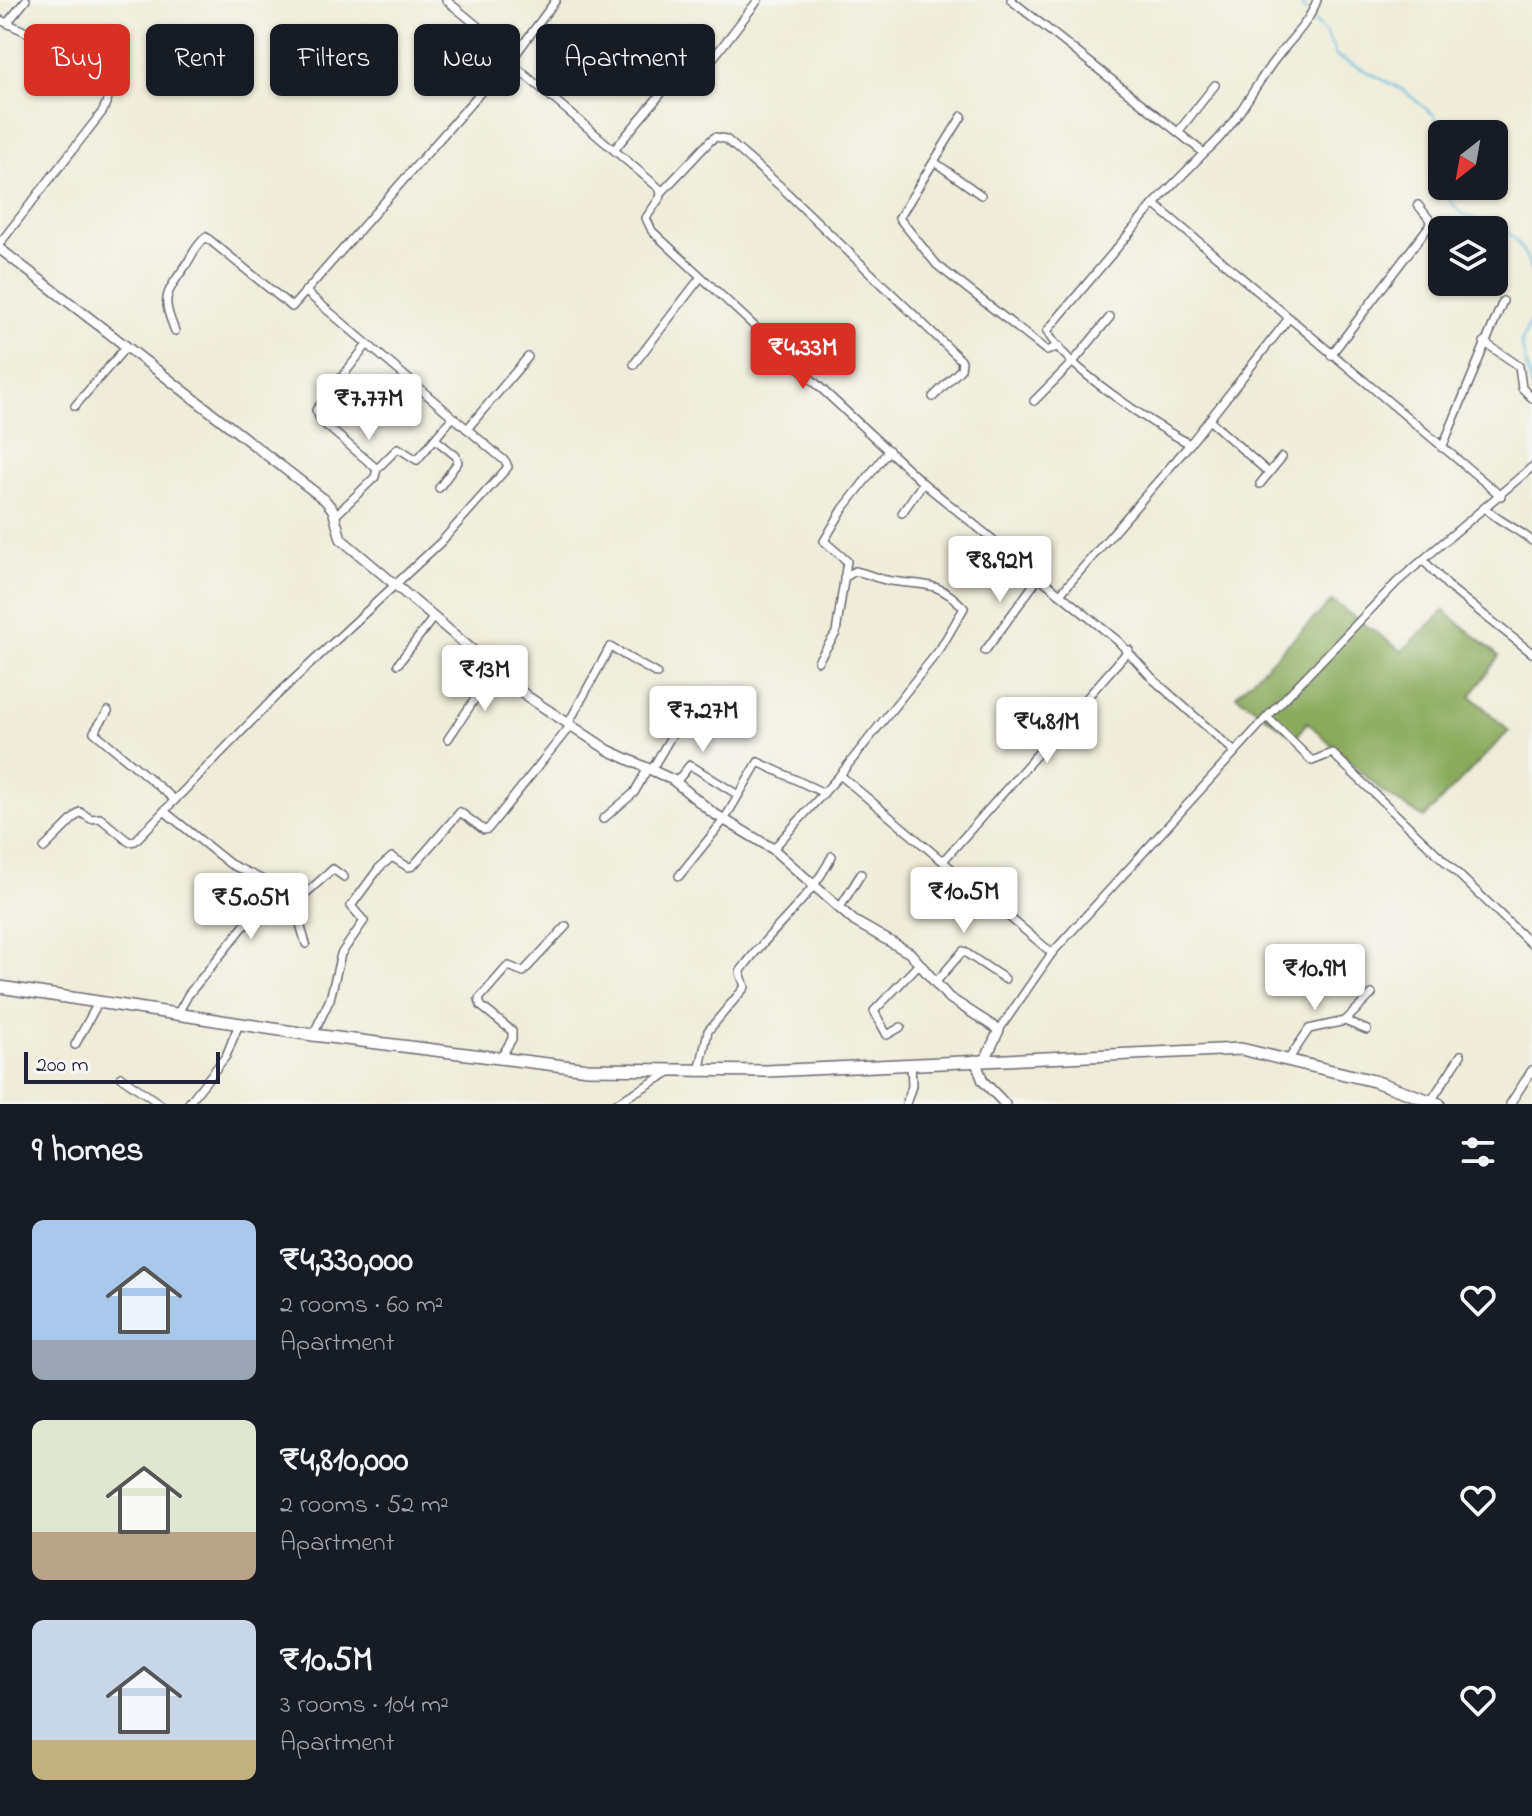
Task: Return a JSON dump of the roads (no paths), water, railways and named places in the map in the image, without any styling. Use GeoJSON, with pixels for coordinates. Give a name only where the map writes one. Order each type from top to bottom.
{"type":"FeatureCollection","features":[{"type":"Feature","properties":{"kind":"main road"},"geometry":{"type":"LineString","coordinates":[[0,987],[313,1035],[574,1068],[699,1072],[1241,1049],[1407,1091],[1435,1102]]}},
{"type":"Feature","properties":{"kind":"street"},"geometry":{"type":"LineString","coordinates":[[0,243],[103,111],[108,98],[101,87],[63,57],[4,21],[26,0]]}},
{"type":"Feature","properties":{"kind":"street"},"geometry":{"type":"LineString","coordinates":[[446,0],[473,24]]}},
{"type":"Feature","properties":{"kind":"street"},"geometry":{"type":"LineString","coordinates":[[520,46],[556,0]]}},
{"type":"Feature","properties":{"kind":"street"},"geometry":{"type":"LineString","coordinates":[[614,150],[685,65],[699,72],[704,70],[758,0]]}},
{"type":"Feature","properties":{"kind":"street"},"geometry":{"type":"LineString","coordinates":[[1011,0],[1204,153]]}},
{"type":"Feature","properties":{"kind":"street"},"geometry":{"type":"LineString","coordinates":[[1190,444],[1147,422],[1074,361],[1048,334],[1047,328],[1251,98],[1270,65],[1308,19],[1317,0]]}},
{"type":"Feature","properties":{"kind":"street"},"geometry":{"type":"LineString","coordinates":[[520,65],[662,192]]}},
{"type":"Feature","properties":{"kind":"street"},"geometry":{"type":"LineString","coordinates":[[1178,132],[1215,85]]}},
{"type":"Feature","properties":{"kind":"street"},"geometry":{"type":"LineString","coordinates":[[175,331],[168,312],[167,290],[186,265],[189,255],[206,237],[288,307],[477,96]]}},
{"type":"Feature","properties":{"kind":"street"},"geometry":{"type":"LineString","coordinates":[[962,116],[936,163],[899,214],[901,223],[937,265],[1047,351],[1059,346]]}},
{"type":"Feature","properties":{"kind":"street"},"geometry":{"type":"LineString","coordinates":[[933,397],[961,369],[962,361],[780,186],[726,139],[715,137],[710,141],[662,192],[648,214],[648,226],[700,278],[923,483],[1129,650],[1155,681],[1235,752]]}},
{"type":"Feature","properties":{"kind":"street"},"geometry":{"type":"LineString","coordinates":[[936,163],[981,195]]}},
{"type":"Feature","properties":{"kind":"street"},"geometry":{"type":"LineString","coordinates":[[1154,204],[1501,496]]}},
{"type":"Feature","properties":{"kind":"street"},"geometry":{"type":"LineString","coordinates":[[1331,355],[1429,226],[1430,220],[1418,205]]}},
{"type":"Feature","properties":{"kind":"street"},"geometry":{"type":"LineString","coordinates":[[0,249],[325,500],[335,516],[341,539],[495,669],[615,754],[676,782],[724,820],[773,849],[839,909],[920,963],[948,997],[999,1030]]}},
{"type":"Feature","properties":{"kind":"street"},"geometry":{"type":"LineString","coordinates":[[634,364],[700,278]]}},
{"type":"Feature","properties":{"kind":"street"},"geometry":{"type":"LineString","coordinates":[[44,848],[78,812],[91,819],[100,818],[131,843],[277,695],[442,541],[508,467],[305,291]]}},
{"type":"Feature","properties":{"kind":"street"},"geometry":{"type":"LineString","coordinates":[[1442,448],[1503,301]]}},
{"type":"Feature","properties":{"kind":"street"},"geometry":{"type":"LineString","coordinates":[[1034,401],[1074,361],[1110,317]]}},
{"type":"Feature","properties":{"kind":"street"},"geometry":{"type":"LineString","coordinates":[[1061,593],[1190,444],[1289,318]]}},
{"type":"Feature","properties":{"kind":"street"},"geometry":{"type":"LineString","coordinates":[[1484,342],[1519,366],[1522,388],[1532,398]]}},
{"type":"Feature","properties":{"kind":"street"},"geometry":{"type":"LineString","coordinates":[[366,346],[315,414],[377,469]]}},
{"type":"Feature","properties":{"kind":"street"},"geometry":{"type":"LineString","coordinates":[[75,406],[126,347]]}},
{"type":"Feature","properties":{"kind":"street"},"geometry":{"type":"LineString","coordinates":[[467,429],[528,357]]}},
{"type":"Feature","properties":{"kind":"street"},"geometry":{"type":"LineString","coordinates":[[335,516],[375,477],[377,469],[396,448],[417,460],[453,417]]}},
{"type":"Feature","properties":{"kind":"street"},"geometry":{"type":"LineString","coordinates":[[1209,420],[1269,473]]}},
{"type":"Feature","properties":{"kind":"street"},"geometry":{"type":"LineString","coordinates":[[435,439],[458,459],[439,488]]}},
{"type":"Feature","properties":{"kind":"street"},"geometry":{"type":"LineString","coordinates":[[818,661],[836,633],[847,559],[824,541],[843,509],[889,450]]}},
{"type":"Feature","properties":{"kind":"street"},"geometry":{"type":"LineString","coordinates":[[1260,484],[1282,457]]}},
{"type":"Feature","properties":{"kind":"street"},"geometry":{"type":"LineString","coordinates":[[1005,1104],[983,1081],[980,1059],[1052,953],[1267,717],[1423,560],[1532,467]]}},
{"type":"Feature","properties":{"kind":"street"},"geometry":{"type":"LineString","coordinates":[[902,513],[923,483]]}},
{"type":"Feature","properties":{"kind":"street"},"geometry":{"type":"LineString","coordinates":[[1486,509],[1532,541]]}},
{"type":"Feature","properties":{"kind":"street"},"geometry":{"type":"LineString","coordinates":[[1423,560],[1450,588],[1532,653]]}},
{"type":"Feature","properties":{"kind":"street"},"geometry":{"type":"LineString","coordinates":[[773,849],[840,775],[940,649],[964,608],[945,593],[919,581],[890,581],[855,571],[844,578]]}},
{"type":"Feature","properties":{"kind":"street"},"geometry":{"type":"LineString","coordinates":[[985,651],[1040,576]]}},
{"type":"Feature","properties":{"kind":"street"},"geometry":{"type":"LineString","coordinates":[[398,664],[433,618]]}},
{"type":"Feature","properties":{"kind":"street"},"geometry":{"type":"LineString","coordinates":[[313,1035],[330,999],[341,954],[364,921],[351,906],[379,868],[392,857],[408,867],[413,866],[460,812],[484,830],[488,829],[569,724],[610,647],[657,674]]}},
{"type":"Feature","properties":{"kind":"street"},"geometry":{"type":"LineString","coordinates":[[943,861],[1129,650]]}},
{"type":"Feature","properties":{"kind":"street"},"geometry":{"type":"LineString","coordinates":[[448,739],[495,669]]}},
{"type":"Feature","properties":{"kind":"street"},"geometry":{"type":"LineString","coordinates":[[108,711],[94,730],[96,734],[175,800]]}},
{"type":"Feature","properties":{"kind":"street"},"geometry":{"type":"LineString","coordinates":[[603,819],[634,793],[686,711]]}},
{"type":"Feature","properties":{"kind":"street"},"geometry":{"type":"LineString","coordinates":[[1267,717],[1312,761],[1332,753],[1532,945]]}},
{"type":"Feature","properties":{"kind":"street"},"geometry":{"type":"LineString","coordinates":[[679,876],[724,820],[761,761],[824,793]]}},
{"type":"Feature","properties":{"kind":"street"},"geometry":{"type":"LineString","coordinates":[[676,782],[690,765],[738,795]]}},
{"type":"Feature","properties":{"kind":"street"},"geometry":{"type":"LineString","coordinates":[[840,775],[1052,953]]}},
{"type":"Feature","properties":{"kind":"street"},"geometry":{"type":"LineString","coordinates":[[164,811],[230,864],[257,880],[280,886],[294,904],[306,944]]}},
{"type":"Feature","properties":{"kind":"street"},"geometry":{"type":"LineString","coordinates":[[699,1072],[708,1031],[745,987],[740,972],[774,927],[815,887],[832,856]]}},
{"type":"Feature","properties":{"kind":"street"},"geometry":{"type":"LineString","coordinates":[[177,1015],[188,995],[244,926],[266,909],[294,904],[333,869],[344,877]]}},
{"type":"Feature","properties":{"kind":"street"},"geometry":{"type":"LineString","coordinates":[[839,909],[861,874]]}},
{"type":"Feature","properties":{"kind":"street"},"geometry":{"type":"LineString","coordinates":[[500,1059],[512,1039],[512,1031],[481,1006],[479,999],[506,968],[523,972],[566,926]]}},
{"type":"Feature","properties":{"kind":"street"},"geometry":{"type":"LineString","coordinates":[[935,983],[963,951],[1005,979]]}},
{"type":"Feature","properties":{"kind":"street"},"geometry":{"type":"LineString","coordinates":[[901,1027],[887,1035],[874,1011],[920,963]]}},
{"type":"Feature","properties":{"kind":"street"},"geometry":{"type":"LineString","coordinates":[[1288,1060],[1309,1029],[1345,1021],[1372,994]]}},
{"type":"Feature","properties":{"kind":"street"},"geometry":{"type":"LineString","coordinates":[[75,1045],[98,1003]]}},
{"type":"Feature","properties":{"kind":"street"},"geometry":{"type":"LineString","coordinates":[[1345,1021],[1367,1030]]}},
{"type":"Feature","properties":{"kind":"street"},"geometry":{"type":"LineString","coordinates":[[188,1104],[226,1056],[239,1024]]}},
{"type":"Feature","properties":{"kind":"street"},"geometry":{"type":"LineString","coordinates":[[1435,1102],[1461,1055]]}},
{"type":"Feature","properties":{"kind":"street"},"geometry":{"type":"LineString","coordinates":[[906,1104],[912,1086],[911,1063]]}},
{"type":"Feature","properties":{"kind":"street"},"geometry":{"type":"LineString","coordinates":[[1510,1104],[1532,1070]]}},
{"type":"Feature","properties":{"kind":"street"},"geometry":{"type":"LineString","coordinates":[[615,1104],[670,1072]]}},
{"type":"Feature","properties":{"kind":"street"},"geometry":{"type":"LineString","coordinates":[[121,1077],[160,1104]]}},
{"type":"Feature","properties":{"kind":"street"},"geometry":{"type":"LineString","coordinates":[[1400,1104],[1407,1091]]}},
{"type":"Feature","properties":{"kind":"waterway"},"geometry":{"type":"LineString","coordinates":[[1299,0],[1306,12]]}},
{"type":"Feature","properties":{"kind":"waterway"},"geometry":{"type":"LineString","coordinates":[[1314,21],[1326,32],[1336,56],[1403,90],[1435,116],[1436,120]]}},
{"type":"Feature","properties":{"kind":"waterway"},"geometry":{"type":"LineString","coordinates":[[1450,200],[1466,215],[1507,232],[1525,256],[1532,276]]}},
{"type":"Feature","properties":{"kind":"waterway"},"geometry":{"type":"LineString","coordinates":[[1532,319],[1521,343],[1532,390]]}}]}
